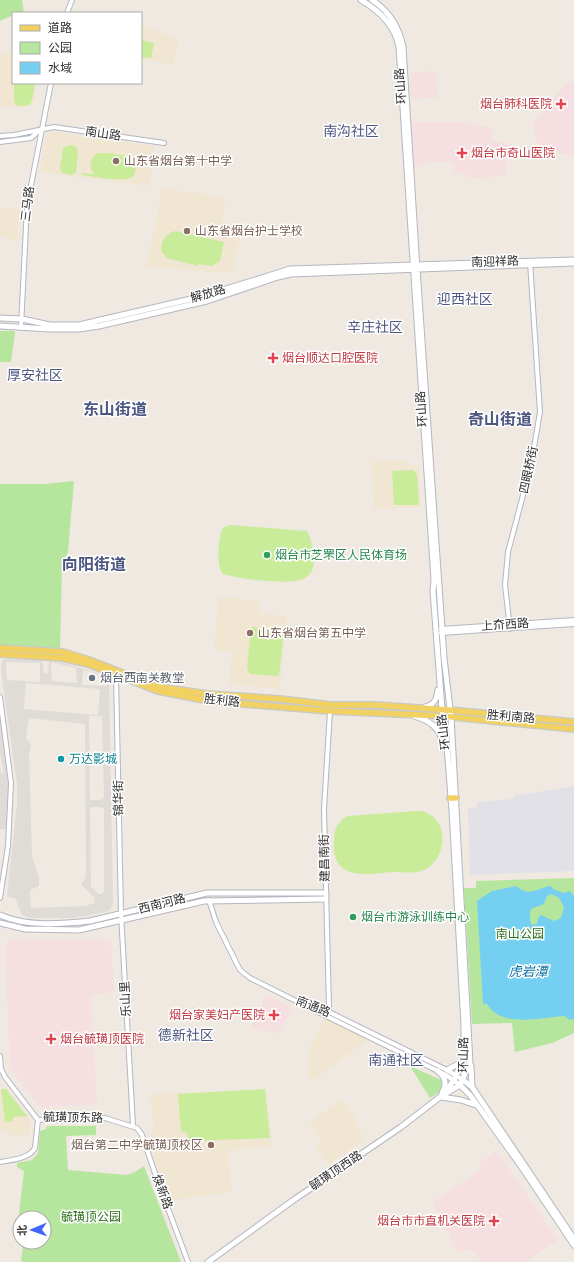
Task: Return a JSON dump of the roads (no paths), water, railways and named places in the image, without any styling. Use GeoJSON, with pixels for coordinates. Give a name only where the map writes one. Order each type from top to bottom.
{"type":"FeatureCollection","features":[{"type":"Feature","properties":{"kind":"main road","name":"环山路"},"geometry":{"type":"LineString","coordinates":[[361,0],[373,7],[388,21],[398,41],[414,267],[436,631],[442,710],[444,716],[447,759],[453,798],[470,1063],[462,1083]]}},
{"type":"Feature","properties":{"kind":"main road","name":"环山路"},"geometry":{"type":"LineString","coordinates":[[372,0],[392,18],[397,27],[403,47],[414,267],[449,710],[451,717],[453,798],[465,1054],[465,1069],[462,1083]]}},
{"type":"Feature","properties":{"kind":"main road","name":"南迎祥路"},"geometry":{"type":"LineString","coordinates":[[414,267],[574,260]]}},
{"type":"Feature","properties":{"kind":"main road","name":"南迎祥路"},"geometry":{"type":"LineString","coordinates":[[530,263],[574,263]]}},
{"type":"Feature","properties":{"kind":"main road","name":"解放路"},"geometry":{"type":"LineString","coordinates":[[0,318],[22,319],[50,325],[79,325],[204,296],[284,270],[414,267]]}},
{"type":"Feature","properties":{"kind":"main road","name":"解放路"},"geometry":{"type":"LineString","coordinates":[[0,326],[72,329],[99,326],[206,301],[285,275],[414,267]]}},
{"type":"Feature","properties":{"kind":"main road","name":"胜利路"},"geometry":{"type":"LineString","coordinates":[[0,648],[63,652],[90,660],[159,687],[206,694],[280,699],[331,708],[375,705],[449,710]]}},
{"type":"Feature","properties":{"kind":"main road","name":"胜利路"},"geometry":{"type":"LineString","coordinates":[[0,654],[62,658],[88,664],[158,691],[209,701],[451,717]]}},
{"type":"Feature","properties":{"kind":"main road"},"geometry":{"type":"LineString","coordinates":[[420,708],[430,706],[435,701],[439,673]]}},
{"type":"Feature","properties":{"kind":"main road","name":"胜利南路"},"geometry":{"type":"LineString","coordinates":[[449,710],[574,722]]}},
{"type":"Feature","properties":{"kind":"main road"},"geometry":{"type":"LineString","coordinates":[[407,714],[426,719],[437,727],[441,735],[447,759]]}},
{"type":"Feature","properties":{"kind":"main road","name":"胜利南路"},"geometry":{"type":"LineString","coordinates":[[451,717],[574,729]]}},
{"type":"Feature","properties":{"kind":"main road","name":"西南河路"},"geometry":{"type":"LineString","coordinates":[[0,915],[9,919],[41,923],[86,921],[207,893],[326,893]]}},
{"type":"Feature","properties":{"kind":"main road","name":"南通路"},"geometry":{"type":"LineString","coordinates":[[207,893],[209,900]]}},
{"type":"Feature","properties":{"kind":"main road","name":"西南河路"},"geometry":{"type":"LineString","coordinates":[[0,923],[25,929],[79,930],[209,900],[326,900]]}},
{"type":"Feature","properties":{"kind":"main road"},"geometry":{"type":"LineString","coordinates":[[447,1070],[454,1068],[465,1054]]}},
{"type":"Feature","properties":{"kind":"main road","name":"环山路"},"geometry":{"type":"LineString","coordinates":[[440,1097],[455,1078],[462,1059]]}},
{"type":"Feature","properties":{"kind":"main road"},"geometry":{"type":"LineString","coordinates":[[470,1063],[472,1087],[574,1239]]}},
{"type":"Feature","properties":{"kind":"main road"},"geometry":{"type":"LineString","coordinates":[[438,1071],[444,1076],[445,1084],[440,1097],[462,1100],[477,1105]]}},
{"type":"Feature","properties":{"kind":"main road"},"geometry":{"type":"LineString","coordinates":[[462,1083],[472,1087]]}},
{"type":"Feature","properties":{"kind":"main road"},"geometry":{"type":"LineString","coordinates":[[462,1083],[574,1245]]}},
{"type":"Feature","properties":{"kind":"main road","name":"毓璜顶西路"},"geometry":{"type":"LineString","coordinates":[[208,1262],[440,1097],[462,1083]]}},
{"type":"Feature","properties":{"kind":"street"},"geometry":{"type":"LineString","coordinates":[[67,12],[72,0]]}},
{"type":"Feature","properties":{"kind":"street","name":"三马路"},"geometry":{"type":"LineString","coordinates":[[21,326],[27,206],[51,84]]}},
{"type":"Feature","properties":{"kind":"street","name":"南山路"},"geometry":{"type":"LineString","coordinates":[[0,136],[14,135],[42,128],[54,127],[164,142]]}},
{"type":"Feature","properties":{"kind":"street"},"geometry":{"type":"LineString","coordinates":[[0,142],[31,138],[42,128]]}},
{"type":"Feature","properties":{"kind":"street","name":"四眼桥街"},"geometry":{"type":"LineString","coordinates":[[509,627],[505,585],[508,552],[531,465],[540,412],[530,263]]}},
{"type":"Feature","properties":{"kind":"street","name":"上夼西路"},"geometry":{"type":"LineString","coordinates":[[509,627],[574,620]]}},
{"type":"Feature","properties":{"kind":"street","name":"上夼西路"},"geometry":{"type":"LineString","coordinates":[[436,631],[574,624]]}},
{"type":"Feature","properties":{"kind":"street","name":"锦华街"},"geometry":{"type":"LineString","coordinates":[[116,676],[121,921]]}},
{"type":"Feature","properties":{"kind":"street"},"geometry":{"type":"LineString","coordinates":[[0,698],[11,783],[8,846],[0,898]]}},
{"type":"Feature","properties":{"kind":"street","name":"建昌南街"},"geometry":{"type":"LineString","coordinates":[[327,1012],[329,1008],[324,810],[331,708]]}},
{"type":"Feature","properties":{"kind":"street","name":"南通路"},"geometry":{"type":"LineString","coordinates":[[209,900],[216,922],[240,970],[250,978],[306,1006],[327,1012],[447,1070],[455,1078]]}},
{"type":"Feature","properties":{"kind":"street","name":"乐山里"},"geometry":{"type":"LineString","coordinates":[[121,921],[133,1125]]}},
{"type":"Feature","properties":{"kind":"street"},"geometry":{"type":"LineString","coordinates":[[306,1006],[455,1078],[462,1083]]}},
{"type":"Feature","properties":{"kind":"street","name":"毓璜顶东路"},"geometry":{"type":"LineString","coordinates":[[0,1056],[5,1077],[38,1120],[105,1118],[133,1125]]}},
{"type":"Feature","properties":{"kind":"street"},"geometry":{"type":"LineString","coordinates":[[0,1162],[21,1158],[33,1152],[35,1148],[38,1120]]}},
{"type":"Feature","properties":{"kind":"street","name":"焕新路"},"geometry":{"type":"LineString","coordinates":[[133,1125],[138,1128],[142,1135],[188,1262]]}},
{"type":"Feature","properties":{"kind":"water","name":"虎岩潭"},"geometry":{"type":"Polygon","coordinates":[[[516,886],[521,890],[529,892],[551,886],[553,889],[563,893],[570,891],[574,896],[574,1019],[569,1020],[565,1016],[523,1020],[512,1019],[502,1017],[494,1012],[487,1004],[483,1004],[477,901],[492,891],[516,886]],[[551,894],[547,896],[544,904],[532,909],[530,912],[531,925],[537,924],[538,918],[541,915],[554,921],[561,918],[564,907],[559,898],[551,894]]]}},
{"type":"Feature","properties":{"kind":"place","name":"烟台肺科医院"},"geometry":{"type":"Point","coordinates":[561,104]}},
{"type":"Feature","properties":{"kind":"place","name":"烟台市奇山医院"},"geometry":{"type":"Point","coordinates":[462,153]}},
{"type":"Feature","properties":{"kind":"place","name":"山东省烟台第十中学"},"geometry":{"type":"Point","coordinates":[116,161]}},
{"type":"Feature","properties":{"kind":"place","name":"山东省烟台护士学校"},"geometry":{"type":"Point","coordinates":[187,231]}},
{"type":"Feature","properties":{"kind":"place","name":"烟台顺达口腔医院"},"geometry":{"type":"Point","coordinates":[273,358]}},
{"type":"Feature","properties":{"kind":"place","name":"烟台市芝罘区人民体育场"},"geometry":{"type":"Point","coordinates":[267,555]}},
{"type":"Feature","properties":{"kind":"place","name":"山东省烟台第五中学"},"geometry":{"type":"Point","coordinates":[250,633]}},
{"type":"Feature","properties":{"kind":"place","name":"烟台西南关教堂"},"geometry":{"type":"Point","coordinates":[92,678]}},
{"type":"Feature","properties":{"kind":"place","name":"万达影城"},"geometry":{"type":"Point","coordinates":[61,759]}},
{"type":"Feature","properties":{"kind":"place","name":"烟台市游泳训练中心"},"geometry":{"type":"Point","coordinates":[353,917]}},
{"type":"Feature","properties":{"kind":"place","name":"烟台家美妇产医院"},"geometry":{"type":"Point","coordinates":[274,1015]}},
{"type":"Feature","properties":{"kind":"place","name":"烟台毓璜顶医院"},"geometry":{"type":"Point","coordinates":[51,1039]}},
{"type":"Feature","properties":{"kind":"place","name":"烟台第二中学毓璜顶校区"},"geometry":{"type":"Point","coordinates":[211,1145]}},
{"type":"Feature","properties":{"kind":"place","name":"烟台市市直机关医院"},"geometry":{"type":"Point","coordinates":[494,1221]}},
{"type":"Feature","properties":{"kind":"district","name":"南沟社区"},"geometry":{"type":"Point","coordinates":[351,131]}},
{"type":"Feature","properties":{"kind":"district","name":"迎西社区"},"geometry":{"type":"Point","coordinates":[465,299]}},
{"type":"Feature","properties":{"kind":"district","name":"辛庄社区"},"geometry":{"type":"Point","coordinates":[375,327]}},
{"type":"Feature","properties":{"kind":"district","name":"厚安社区"},"geometry":{"type":"Point","coordinates":[35,375]}},
{"type":"Feature","properties":{"kind":"district","name":"东山街道"},"geometry":{"type":"Point","coordinates":[115,410]}},
{"type":"Feature","properties":{"kind":"district","name":"奇山街道"},"geometry":{"type":"Point","coordinates":[500,420]}},
{"type":"Feature","properties":{"kind":"district","name":"向阳街道"},"geometry":{"type":"Point","coordinates":[94,565]}},
{"type":"Feature","properties":{"kind":"district","name":"德新社区"},"geometry":{"type":"Point","coordinates":[186,1035]}},
{"type":"Feature","properties":{"kind":"district","name":"南通社区"},"geometry":{"type":"Point","coordinates":[396,1060]}},
{"type":"Feature","properties":{"kind":"park label","name":"南山公园"},"geometry":{"type":"Point","coordinates":[520,934]}},
{"type":"Feature","properties":{"kind":"park label","name":"毓璜顶公园"},"geometry":{"type":"Point","coordinates":[91,1217]}}]}
